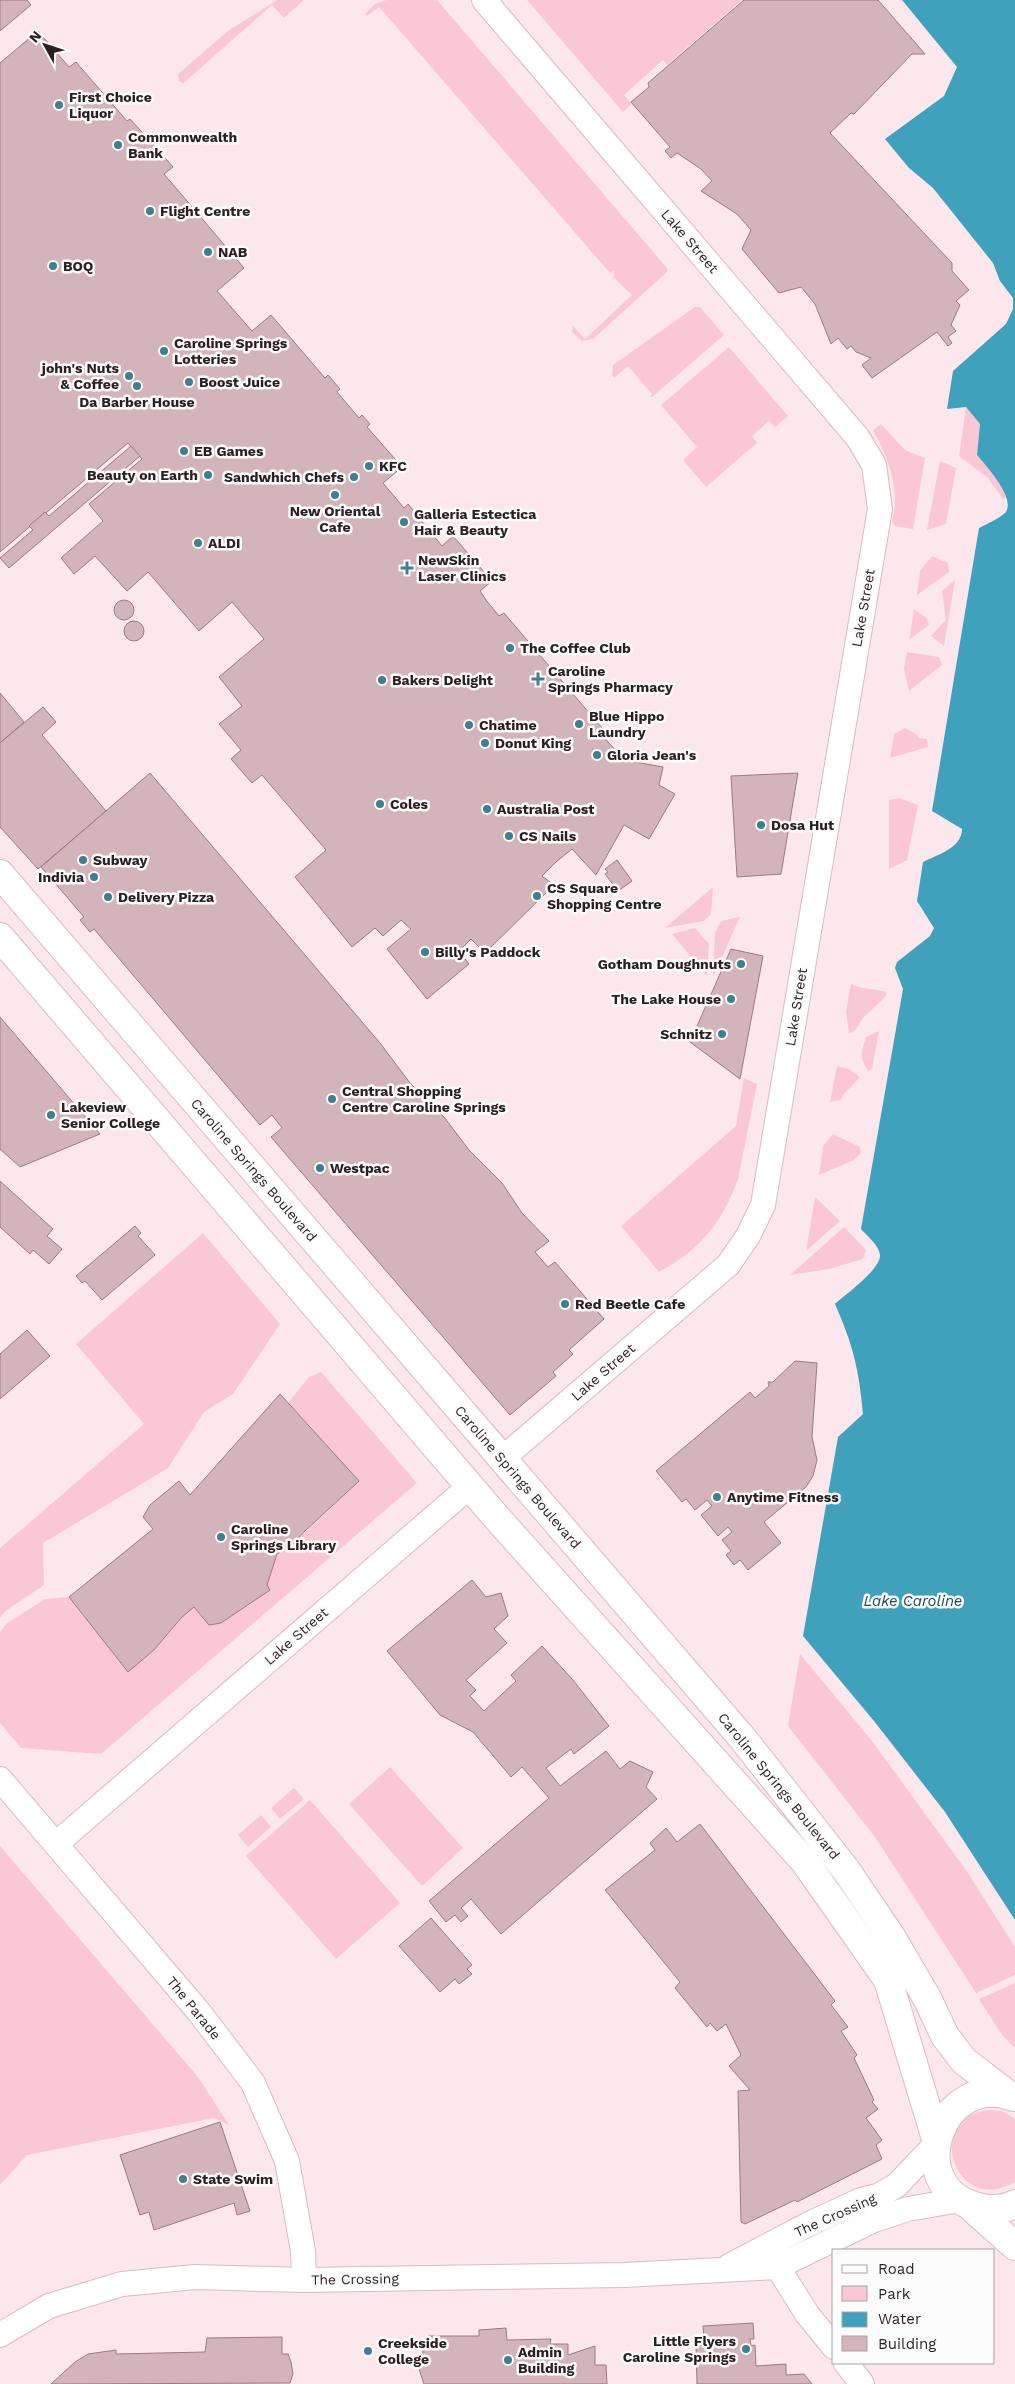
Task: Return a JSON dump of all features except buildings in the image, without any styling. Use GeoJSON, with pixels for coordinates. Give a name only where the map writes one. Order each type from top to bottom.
{"type":"FeatureCollection","features":[{"type":"Feature","properties":{"kind":"main road","name":"Caroline Springs Boulevard"},"geometry":{"type":"LineString","coordinates":[[0,874],[744,1740],[840,1863],[892,1938],[927,1998],[945,2036],[964,2062],[1013,2097]]}},
{"type":"Feature","properties":{"kind":"main road","name":"Caroline Springs Boulevard"},"geometry":{"type":"LineString","coordinates":[[0,937],[470,1486],[811,1870],[888,1980],[935,2142],[935,2161],[940,2176],[948,2189],[964,2202]]}},
{"type":"Feature","properties":{"kind":"main road","name":"Lake Street"},"geometry":{"type":"LineString","coordinates":[[470,1486],[503,1458]]}},
{"type":"Feature","properties":{"kind":"main road"},"geometry":{"type":"LineString","coordinates":[[935,2142],[943,2121],[956,2106],[972,2097],[991,2093],[1013,2097]]}},
{"type":"Feature","properties":{"kind":"main road"},"geometry":{"type":"LineString","coordinates":[[964,2202],[988,2210],[1009,2208],[1015,2204]]}},
{"type":"Feature","properties":{"kind":"main road"},"geometry":{"type":"LineString","coordinates":[[964,2202],[1015,2246]]}},
{"type":"Feature","properties":{"kind":"street","name":"Lake Street"},"geometry":{"type":"LineString","coordinates":[[484,0],[858,438],[874,465],[880,509],[764,1204],[748,1236],[728,1265],[503,1458]]}},
{"type":"Feature","properties":{"kind":"street","name":"Lake Street"},"geometry":{"type":"LineString","coordinates":[[56,1844],[470,1486]]}},
{"type":"Feature","properties":{"kind":"street","name":"The Parade"},"geometry":{"type":"LineString","coordinates":[[0,1778],[199,2012],[253,2083],[287,2161],[301,2242],[304,2280]]}},
{"type":"Feature","properties":{"kind":"street","name":"The Crossing"},"geometry":{"type":"LineString","coordinates":[[722,2269],[807,2225],[861,2200],[878,2196],[897,2185],[935,2142]]}},
{"type":"Feature","properties":{"kind":"street","name":"The Crossing"},"geometry":{"type":"LineString","coordinates":[[0,2335],[49,2306],[122,2284],[195,2277],[304,2280],[624,2275],[722,2269],[777,2268],[874,2220],[908,2209],[964,2202]]}},
{"type":"Feature","properties":{"kind":"street"},"geometry":{"type":"LineString","coordinates":[[765,2247],[777,2268],[832,2345]]}},
{"type":"Feature","properties":{"kind":"street"},"geometry":{"type":"LineString","coordinates":[[847,2364],[862,2384]]}},
{"type":"Feature","properties":{"kind":"green space"},"geometry":{"type":"Polygon","coordinates":[[[277,0],[304,0],[284,18],[272,5],[187,80],[183,83],[179,81],[178,74],[228,31],[277,0]]]}},
{"type":"Feature","properties":{"kind":"green space"},"geometry":{"type":"Polygon","coordinates":[[[386,0],[437,0],[667,268],[667,272],[593,339],[582,341],[572,332],[573,326],[585,339],[632,295],[613,277],[615,275],[613,271],[610,273],[379,7],[367,16],[365,14],[375,4],[386,0]]]}},
{"type":"Feature","properties":{"kind":"green space"},"geometry":{"type":"Polygon","coordinates":[[[527,0],[742,0],[667,65],[663,60],[624,95],[632,104],[623,112],[527,0]]]}},
{"type":"Feature","properties":{"kind":"green space"},"geometry":{"type":"Polygon","coordinates":[[[695,307],[700,307],[724,335],[652,397],[650,396],[652,394],[628,366],[614,378],[612,375],[613,365],[695,307]]]}},
{"type":"Feature","properties":{"kind":"green space"},"geometry":{"type":"Polygon","coordinates":[[[729,347],[788,416],[775,427],[769,421],[752,436],[757,443],[706,487],[683,460],[697,447],[661,405],[729,347]]]}},
{"type":"Feature","properties":{"kind":"green space"},"geometry":{"type":"Polygon","coordinates":[[[966,407],[980,424],[977,455],[1000,481],[1008,496],[1003,499],[988,478],[959,456],[966,407]]]}},
{"type":"Feature","properties":{"kind":"green space"},"geometry":{"type":"Polygon","coordinates":[[[881,424],[905,450],[925,458],[913,529],[895,526],[892,522],[895,498],[894,486],[884,451],[873,430],[881,424]]]}},
{"type":"Feature","properties":{"kind":"green space"},"geometry":{"type":"Polygon","coordinates":[[[940,461],[956,468],[946,524],[927,530],[940,461]]]}},
{"type":"Feature","properties":{"kind":"green space"},"geometry":{"type":"Polygon","coordinates":[[[932,556],[948,563],[949,572],[917,595],[920,571],[932,556]]]}},
{"type":"Feature","properties":{"kind":"green space"},"geometry":{"type":"Polygon","coordinates":[[[955,580],[944,646],[931,636],[946,620],[942,591],[955,580]]]}},
{"type":"Feature","properties":{"kind":"green space"},"geometry":{"type":"Polygon","coordinates":[[[914,609],[927,618],[929,625],[909,640],[914,609]]]}},
{"type":"Feature","properties":{"kind":"green space"},"geometry":{"type":"Polygon","coordinates":[[[907,652],[939,657],[942,665],[909,691],[904,669],[907,652]]]}},
{"type":"Feature","properties":{"kind":"green space"},"geometry":{"type":"Polygon","coordinates":[[[905,728],[916,734],[919,738],[927,739],[928,747],[890,758],[894,734],[905,728]]]}},
{"type":"Feature","properties":{"kind":"green space"},"geometry":{"type":"Polygon","coordinates":[[[899,798],[918,805],[907,860],[889,869],[889,800],[899,798]]]}},
{"type":"Feature","properties":{"kind":"green space"},"geometry":{"type":"Polygon","coordinates":[[[713,887],[711,914],[704,921],[665,928],[713,887]]]}},
{"type":"Feature","properties":{"kind":"green space"},"geometry":{"type":"Polygon","coordinates":[[[740,917],[713,977],[715,933],[721,921],[740,917]]]}},
{"type":"Feature","properties":{"kind":"green space"},"geometry":{"type":"Polygon","coordinates":[[[695,928],[709,944],[707,976],[672,934],[695,928]]]}},
{"type":"Feature","properties":{"kind":"green space"},"geometry":{"type":"Polygon","coordinates":[[[851,984],[886,992],[886,996],[863,1018],[855,1030],[849,1033],[846,1012],[851,984]]]}},
{"type":"Feature","properties":{"kind":"green space"},"geometry":{"type":"Polygon","coordinates":[[[879,1031],[872,1069],[868,1071],[862,1058],[863,1047],[866,1037],[879,1031]]]}},
{"type":"Feature","properties":{"kind":"green space"},"geometry":{"type":"Polygon","coordinates":[[[837,1066],[849,1069],[859,1078],[843,1095],[841,1100],[830,1102],[837,1066]]]}},
{"type":"Feature","properties":{"kind":"green space"},"geometry":{"type":"Polygon","coordinates":[[[744,1078],[757,1084],[738,1179],[732,1195],[717,1222],[698,1245],[659,1272],[621,1226],[736,1126],[744,1078]]]}},
{"type":"Feature","properties":{"kind":"green space"},"geometry":{"type":"Polygon","coordinates":[[[833,1134],[860,1147],[861,1153],[854,1160],[819,1175],[823,1146],[833,1134]]]}},
{"type":"Feature","properties":{"kind":"green space"},"geometry":{"type":"Polygon","coordinates":[[[815,1197],[840,1221],[806,1251],[815,1197]]]}},
{"type":"Feature","properties":{"kind":"green space"},"geometry":{"type":"Polygon","coordinates":[[[844,1227],[866,1250],[863,1259],[829,1269],[790,1275],[844,1227]]]}},
{"type":"Feature","properties":{"kind":"green space"},"geometry":{"type":"Polygon","coordinates":[[[203,1233],[280,1324],[233,1394],[204,1412],[168,1468],[43,1543],[44,1585],[7,1610],[0,1617],[0,1548],[144,1424],[76,1344],[203,1233]]]}},
{"type":"Feature","properties":{"kind":"green space"},"geometry":{"type":"Polygon","coordinates":[[[321,1372],[417,1483],[101,1754],[21,1748],[0,1723],[0,1632],[6,1624],[45,1599],[69,1597],[128,1672],[154,1650],[181,1618],[194,1607],[209,1625],[221,1623],[270,1590],[267,1585],[277,1554],[294,1543],[359,1481],[288,1403],[309,1377],[321,1372]]]}},
{"type":"Feature","properties":{"kind":"green space"},"geometry":{"type":"Polygon","coordinates":[[[800,1654],[872,1741],[966,1870],[1015,1947],[1015,1975],[976,1993],[875,1837],[788,1726],[800,1654]]]}},
{"type":"Feature","properties":{"kind":"green space"},"geometry":{"type":"Polygon","coordinates":[[[390,1767],[463,1848],[422,1886],[349,1804],[390,1767]]]}},
{"type":"Feature","properties":{"kind":"green space"},"geometry":{"type":"Polygon","coordinates":[[[294,1788],[304,1799],[280,1819],[271,1808],[294,1788]]]}},
{"type":"Feature","properties":{"kind":"green space"},"geometry":{"type":"Polygon","coordinates":[[[310,1800],[400,1903],[336,1959],[246,1856],[310,1800]]]}},
{"type":"Feature","properties":{"kind":"green space"},"geometry":{"type":"Polygon","coordinates":[[[261,1815],[271,1827],[248,1847],[238,1835],[261,1815]]]}},
{"type":"Feature","properties":{"kind":"green space"},"geometry":{"type":"Polygon","coordinates":[[[0,1846],[198,2077],[229,2125],[214,2118],[27,2155],[0,2185],[0,1846]]]}},
{"type":"Feature","properties":{"kind":"green space"},"geometry":{"type":"Polygon","coordinates":[[[1015,1983],[1015,2048],[1002,2035],[979,1999],[1015,1983]]]}},
{"type":"Feature","properties":{"kind":"green space"},"geometry":{"type":"Polygon","coordinates":[[[990,2110],[1002,2111],[1015,2119],[1015,2182],[993,2189],[975,2186],[962,2176],[954,2161],[952,2144],[957,2128],[969,2116],[990,2110]]]}},
{"type":"Feature","properties":{"kind":"water","name":"Lake Caroline"},"geometry":{"type":"Polygon","coordinates":[[[902,0],[1015,0],[1015,1920],[945,1812],[874,1721],[803,1636],[838,1437],[863,1414],[854,1358],[835,1304],[869,1274],[879,1261],[879,1251],[861,1229],[903,989],[895,968],[897,962],[930,936],[934,928],[917,901],[923,862],[948,850],[961,836],[962,829],[932,811],[979,528],[997,519],[1006,512],[1008,506],[1007,498],[999,482],[977,455],[980,424],[966,407],[947,409],[953,371],[1006,324],[1013,309],[1013,298],[1000,281],[993,263],[933,188],[909,168],[885,139],[944,96],[957,67],[902,0]]]}},
{"type":"Feature","properties":{"kind":"place","name":"First Choice Liquor"},"geometry":{"type":"Point","coordinates":[59,105]}},
{"type":"Feature","properties":{"kind":"place","name":"Commonwealth Bank"},"geometry":{"type":"Point","coordinates":[118,145]}},
{"type":"Feature","properties":{"kind":"place","name":"Flight Centre"},"geometry":{"type":"Point","coordinates":[150,211]}},
{"type":"Feature","properties":{"kind":"place","name":"NAB"},"geometry":{"type":"Point","coordinates":[208,252]}},
{"type":"Feature","properties":{"kind":"place","name":"BOQ"},"geometry":{"type":"Point","coordinates":[53,266]}},
{"type":"Feature","properties":{"kind":"place","name":"Caroline Springs Lotteries"},"geometry":{"type":"Point","coordinates":[164,351]}},
{"type":"Feature","properties":{"kind":"place","name":"john's Nuts & Coffee"},"geometry":{"type":"Point","coordinates":[129,376]}},
{"type":"Feature","properties":{"kind":"place","name":"Boost Juice"},"geometry":{"type":"Point","coordinates":[189,382]}},
{"type":"Feature","properties":{"kind":"place","name":"Da Barber House"},"geometry":{"type":"Point","coordinates":[137,386]}},
{"type":"Feature","properties":{"kind":"place","name":"EB Games"},"geometry":{"type":"Point","coordinates":[184,451]}},
{"type":"Feature","properties":{"kind":"place","name":"KFC"},"geometry":{"type":"Point","coordinates":[369,466]}},
{"type":"Feature","properties":{"kind":"place","name":"Beauty on Earth"},"geometry":{"type":"Point","coordinates":[208,475]}},
{"type":"Feature","properties":{"kind":"place","name":"Sandwhich Chefs"},"geometry":{"type":"Point","coordinates":[354,477]}},
{"type":"Feature","properties":{"kind":"place","name":"New Oriental Cafe"},"geometry":{"type":"Point","coordinates":[335,495]}},
{"type":"Feature","properties":{"kind":"place","name":"Galleria Estectica Hair & Beauty"},"geometry":{"type":"Point","coordinates":[404,522]}},
{"type":"Feature","properties":{"kind":"place","name":"ALDI"},"geometry":{"type":"Point","coordinates":[198,543]}},
{"type":"Feature","properties":{"kind":"place","name":"NewSkin Laser Clinics"},"geometry":{"type":"Point","coordinates":[407,568]}},
{"type":"Feature","properties":{"kind":"place","name":"The Coffee Club"},"geometry":{"type":"Point","coordinates":[510,648]}},
{"type":"Feature","properties":{"kind":"place","name":"Caroline Springs Pharmacy"},"geometry":{"type":"Point","coordinates":[538,679]}},
{"type":"Feature","properties":{"kind":"place","name":"Bakers Delight"},"geometry":{"type":"Point","coordinates":[382,680]}},
{"type":"Feature","properties":{"kind":"place","name":"Blue Hippo Laundry"},"geometry":{"type":"Point","coordinates":[579,724]}},
{"type":"Feature","properties":{"kind":"place","name":"Chatime"},"geometry":{"type":"Point","coordinates":[469,725]}},
{"type":"Feature","properties":{"kind":"place","name":"Donut King"},"geometry":{"type":"Point","coordinates":[485,743]}},
{"type":"Feature","properties":{"kind":"place","name":"Gloria Jean's"},"geometry":{"type":"Point","coordinates":[597,755]}},
{"type":"Feature","properties":{"kind":"place","name":"Coles"},"geometry":{"type":"Point","coordinates":[380,804]}},
{"type":"Feature","properties":{"kind":"place","name":"Australia Post"},"geometry":{"type":"Point","coordinates":[487,809]}},
{"type":"Feature","properties":{"kind":"place","name":"Dosa Hut"},"geometry":{"type":"Point","coordinates":[761,825]}},
{"type":"Feature","properties":{"kind":"place","name":"CS Nails"},"geometry":{"type":"Point","coordinates":[509,836]}},
{"type":"Feature","properties":{"kind":"place","name":"Subway"},"geometry":{"type":"Point","coordinates":[83,860]}},
{"type":"Feature","properties":{"kind":"place","name":"Indivia"},"geometry":{"type":"Point","coordinates":[94,877]}},
{"type":"Feature","properties":{"kind":"place","name":"CS Square Shopping Centre"},"geometry":{"type":"Point","coordinates":[537,896]}},
{"type":"Feature","properties":{"kind":"place","name":"Delivery Pizza"},"geometry":{"type":"Point","coordinates":[108,897]}},
{"type":"Feature","properties":{"kind":"place","name":"Billy's Paddock"},"geometry":{"type":"Point","coordinates":[425,952]}},
{"type":"Feature","properties":{"kind":"place","name":"Gotham Doughnuts"},"geometry":{"type":"Point","coordinates":[741,964]}},
{"type":"Feature","properties":{"kind":"place","name":"The Lake House"},"geometry":{"type":"Point","coordinates":[731,999]}},
{"type":"Feature","properties":{"kind":"place","name":"Schnitz"},"geometry":{"type":"Point","coordinates":[722,1034]}},
{"type":"Feature","properties":{"kind":"place","name":"Central Shopping Centre Caroline Springs"},"geometry":{"type":"Point","coordinates":[332,1099]}},
{"type":"Feature","properties":{"kind":"place","name":"Lakeview Senior College"},"geometry":{"type":"Point","coordinates":[51,1115]}},
{"type":"Feature","properties":{"kind":"place","name":"Westpac"},"geometry":{"type":"Point","coordinates":[320,1168]}},
{"type":"Feature","properties":{"kind":"place","name":"Red Beetle Cafe"},"geometry":{"type":"Point","coordinates":[565,1304]}},
{"type":"Feature","properties":{"kind":"place","name":"Anytime Fitness"},"geometry":{"type":"Point","coordinates":[717,1497]}},
{"type":"Feature","properties":{"kind":"place","name":"Caroline Springs Library"},"geometry":{"type":"Point","coordinates":[221,1537]}},
{"type":"Feature","properties":{"kind":"place","name":"State Swim"},"geometry":{"type":"Point","coordinates":[183,2179]}},
{"type":"Feature","properties":{"kind":"place","name":"Little Flyers Caroline Springs"},"geometry":{"type":"Point","coordinates":[746,2349]}},
{"type":"Feature","properties":{"kind":"place","name":"Creekside College"},"geometry":{"type":"Point","coordinates":[368,2351]}},
{"type":"Feature","properties":{"kind":"place","name":"Admin Building"},"geometry":{"type":"Point","coordinates":[508,2360]}}]}
